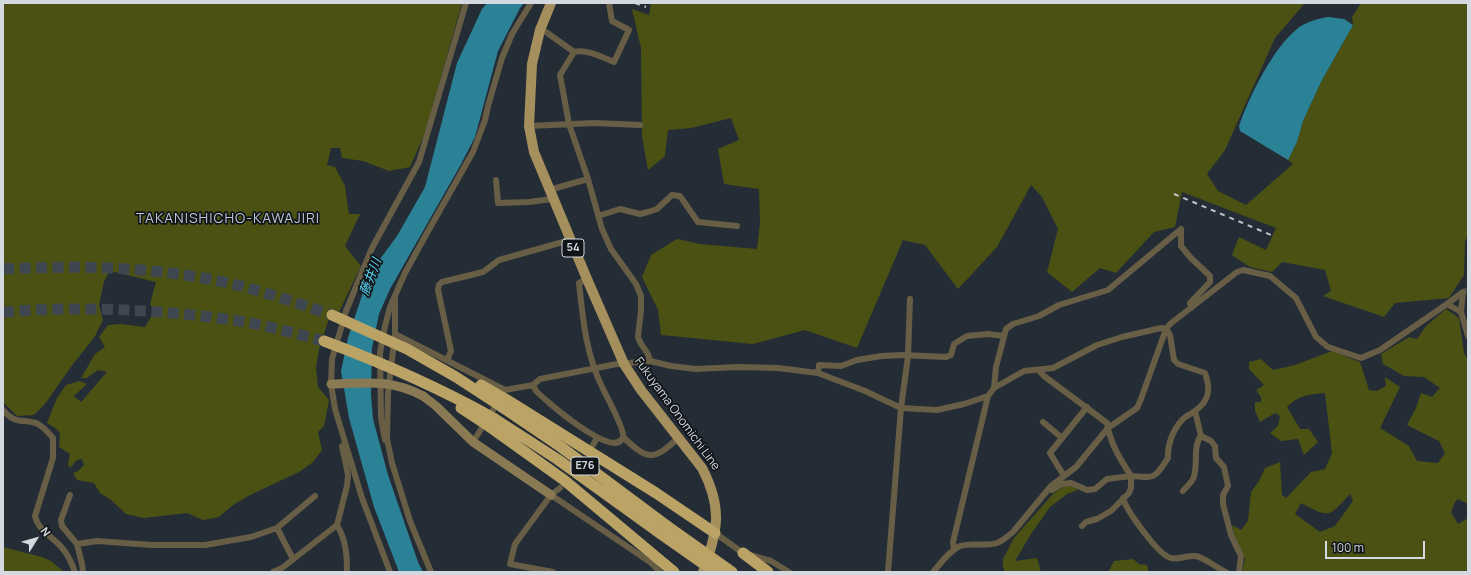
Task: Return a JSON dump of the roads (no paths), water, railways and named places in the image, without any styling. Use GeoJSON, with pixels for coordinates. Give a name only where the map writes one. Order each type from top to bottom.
{"type":"FeatureCollection","features":[{"type":"Feature","properties":{"kind":"highway","name":"E76"},"geometry":{"type":"LineString","coordinates":[[332,315],[407,349],[456,377],[505,399],[561,448],[715,572]]}},
{"type":"Feature","properties":{"kind":"highway","name":"E76"},"geometry":{"type":"LineString","coordinates":[[324,341],[433,386],[492,423],[557,459],[664,530],[732,572]]}},
{"type":"Feature","properties":{"kind":"highway"},"geometry":{"type":"LineString","coordinates":[[505,399],[649,489],[715,533]]}},
{"type":"Feature","properties":{"kind":"highway"},"geometry":{"type":"LineString","coordinates":[[492,423],[564,480],[674,572]]}},
{"type":"Feature","properties":{"kind":"highway"},"geometry":{"type":"LineString","coordinates":[[743,554],[768,572]]}},
{"type":"Feature","properties":{"kind":"main road","name":"Fukuyama Onomichi Line"},"geometry":{"type":"LineString","coordinates":[[551,3],[540,30],[532,64],[529,126],[534,152],[586,279],[624,364],[641,390],[679,437],[709,480],[714,495],[716,511],[715,533],[713,544],[703,572]]}},
{"type":"Feature","properties":{"kind":"street"},"geometry":{"type":"LineString","coordinates":[[273,572],[284,570],[294,558],[337,525],[347,486],[348,475],[331,384],[332,359],[346,311],[372,248],[419,162],[466,3]]}},
{"type":"Feature","properties":{"kind":"street"},"geometry":{"type":"LineString","coordinates":[[387,439],[385,440],[381,418],[380,353],[390,307],[395,299],[405,273],[426,233],[474,152],[485,120],[502,58],[512,34],[531,3]]}},
{"type":"Feature","properties":{"kind":"street"},"geometry":{"type":"LineString","coordinates":[[540,30],[546,32],[574,52],[580,51],[597,55],[614,62],[629,30],[612,21],[609,3]]}},
{"type":"Feature","properties":{"kind":"street"},"geometry":{"type":"LineString","coordinates":[[574,52],[560,75],[569,124],[588,179],[602,229],[611,249],[636,284],[641,296],[642,310],[638,337],[650,356],[650,361]]}},
{"type":"Feature","properties":{"kind":"street"},"geometry":{"type":"LineString","coordinates":[[529,126],[594,123],[640,125]]}},
{"type":"Feature","properties":{"kind":"street"},"geometry":{"type":"LineString","coordinates":[[496,180],[498,203],[529,202],[551,195],[588,179]]}},
{"type":"Feature","properties":{"kind":"street"},"geometry":{"type":"LineString","coordinates":[[598,216],[620,208],[640,214],[648,212],[657,209],[672,195],[680,196],[698,222],[737,226]]}},
{"type":"Feature","properties":{"kind":"street"},"geometry":{"type":"LineString","coordinates":[[994,388],[996,367],[1006,329],[1013,324],[1039,316],[1059,306],[1108,290],[1181,229],[1181,246],[1210,276],[1210,282],[1190,303],[1191,308]]}},
{"type":"Feature","properties":{"kind":"street"},"geometry":{"type":"LineString","coordinates":[[447,360],[451,351],[438,290],[439,285],[442,282],[483,272],[499,260],[570,240]]}},
{"type":"Feature","properties":{"kind":"street"},"geometry":{"type":"LineString","coordinates":[[933,572],[949,553],[959,547],[970,544],[997,543],[1005,539],[1013,532],[1051,486],[1076,467],[1108,428],[1136,408],[1142,399],[1166,329],[1170,324],[1237,272],[1243,270],[1270,276],[1296,298],[1316,337],[1328,347],[1361,358],[1380,350],[1462,292],[1462,312],[1468,336]]}},
{"type":"Feature","properties":{"kind":"street"},"geometry":{"type":"LineString","coordinates":[[586,279],[579,283],[585,335],[593,369],[620,425],[623,438],[643,454],[653,456],[660,453],[679,437]]}},
{"type":"Feature","properties":{"kind":"street"},"geometry":{"type":"LineString","coordinates":[[395,299],[395,334],[388,393],[387,439],[392,463],[410,521],[431,572]]}},
{"type":"Feature","properties":{"kind":"street"},"geometry":{"type":"LineString","coordinates":[[888,572],[901,408],[908,356],[910,299]]}},
{"type":"Feature","properties":{"kind":"street"},"geometry":{"type":"LineString","coordinates":[[1447,304],[1462,312]]}},
{"type":"Feature","properties":{"kind":"street"},"geometry":{"type":"LineString","coordinates":[[954,550],[953,542],[988,396],[994,388],[1024,371],[1053,368],[1097,345],[1139,333],[1161,328],[1166,329],[1170,335],[1174,360],[1178,364],[1205,373],[1208,392],[1204,404],[1182,420],[1174,431],[1167,450],[1168,458],[1157,475],[1150,478],[1131,476],[1107,479],[1095,489],[1087,490],[1072,483],[1062,484],[1049,492],[1047,491]]}},
{"type":"Feature","properties":{"kind":"street"},"geometry":{"type":"LineString","coordinates":[[395,334],[447,360],[505,399]]}},
{"type":"Feature","properties":{"kind":"street"},"geometry":{"type":"LineString","coordinates":[[818,372],[819,365],[841,366],[857,360],[882,356],[902,355],[946,357],[951,355],[954,344],[967,336],[988,334],[1004,336]]}},
{"type":"Feature","properties":{"kind":"street"},"geometry":{"type":"LineString","coordinates":[[473,442],[505,399],[533,385],[540,379],[593,369],[650,361],[696,369],[738,367],[778,368],[818,372],[865,391],[901,408],[938,410],[964,404],[988,396]]}},
{"type":"Feature","properties":{"kind":"street"},"geometry":{"type":"LineString","coordinates":[[1038,370],[1107,423],[1109,435],[1116,453],[1131,476],[1131,488],[1111,511],[1097,519],[1086,522],[1082,526]]}},
{"type":"Feature","properties":{"kind":"street"},"geometry":{"type":"LineString","coordinates":[[331,384],[382,383],[409,389],[423,396],[436,406],[473,442],[650,562],[660,572]]}},
{"type":"Feature","properties":{"kind":"street"},"geometry":{"type":"LineString","coordinates":[[533,385],[536,391],[565,417],[597,438],[613,443],[623,438]]}},
{"type":"Feature","properties":{"kind":"street"},"geometry":{"type":"LineString","coordinates":[[1064,476],[1050,453],[1087,407]]}},
{"type":"Feature","properties":{"kind":"street"},"geometry":{"type":"LineString","coordinates":[[335,409],[362,498],[390,572]]}},
{"type":"Feature","properties":{"kind":"street"},"geometry":{"type":"LineString","coordinates":[[3,410],[10,418],[37,424],[46,430],[53,438],[53,458],[35,516],[37,524],[63,548],[72,562],[75,572]]}},
{"type":"Feature","properties":{"kind":"street"},"geometry":{"type":"LineString","coordinates":[[1195,411],[1202,436],[1211,441],[1215,446],[1216,458],[1224,467],[1228,486],[1223,495],[1223,504],[1231,535],[1241,556],[1239,572]]}},
{"type":"Feature","properties":{"kind":"street"},"geometry":{"type":"LineString","coordinates":[[1043,422],[1062,438]]}},
{"type":"Feature","properties":{"kind":"street"},"geometry":{"type":"LineString","coordinates":[[1183,491],[1193,479],[1196,469],[1198,442],[1202,436]]}},
{"type":"Feature","properties":{"kind":"street"},"geometry":{"type":"LineString","coordinates":[[593,445],[597,438]]}},
{"type":"Feature","properties":{"kind":"street"},"geometry":{"type":"LineString","coordinates":[[553,572],[510,564],[515,544],[551,495],[560,488]]}},
{"type":"Feature","properties":{"kind":"street"},"geometry":{"type":"LineString","coordinates":[[70,496],[61,520],[62,526],[77,544],[83,572]]}},
{"type":"Feature","properties":{"kind":"street"},"geometry":{"type":"LineString","coordinates":[[77,544],[97,541],[152,545],[205,545],[251,537],[277,528],[315,496]]}},
{"type":"Feature","properties":{"kind":"street"},"geometry":{"type":"LineString","coordinates":[[1123,498],[1127,510],[1157,549],[1164,555],[1171,558],[1191,556],[1198,557],[1226,572]]}},
{"type":"Feature","properties":{"kind":"street"},"geometry":{"type":"LineString","coordinates":[[337,525],[342,534],[346,552],[347,572]]}},
{"type":"Feature","properties":{"kind":"street"},"geometry":{"type":"LineString","coordinates":[[277,528],[294,558]]}},
{"type":"Feature","properties":{"kind":"street"},"geometry":{"type":"LineString","coordinates":[[715,533],[743,554],[771,561],[789,572]]}},
{"type":"Feature","properties":{"kind":"water","name":"藤井川"},"geometry":{"type":"Polygon","coordinates":[[[487,3],[524,3],[498,51],[475,137],[390,289],[379,314],[372,348],[371,394],[373,419],[388,475],[418,562],[423,572],[399,572],[374,507],[349,418],[341,371],[348,338],[369,274],[397,236],[425,187],[457,63],[482,9],[487,3]]]}},
{"type":"Feature","properties":{"kind":"water"},"geometry":{"type":"Polygon","coordinates":[[[1328,17],[1344,19],[1353,25],[1321,82],[1303,121],[1297,142],[1288,160],[1240,131],[1239,126],[1255,88],[1279,48],[1288,37],[1304,24],[1328,17]]]}},
{"type":"Feature","properties":{"kind":"tunnel"},"geometry":{"type":"LineString","coordinates":[[3,269],[50,267],[97,268],[144,270],[168,273],[209,279],[245,287],[280,297],[332,315]]}},
{"type":"Feature","properties":{"kind":"tunnel"},"geometry":{"type":"LineString","coordinates":[[1463,292],[1468,290]]}},
{"type":"Feature","properties":{"kind":"tunnel"},"geometry":{"type":"LineString","coordinates":[[3,312],[89,309],[175,313],[255,324],[324,341]]}},
{"type":"Feature","properties":{"kind":"railway"},"geometry":{"type":"LineString","coordinates":[[635,3],[646,7]]}},
{"type":"Feature","properties":{"kind":"railway"},"geometry":{"type":"LineString","coordinates":[[1174,194],[1271,235]]}},
{"type":"Feature","properties":{"kind":"district","name":"TAKANISHICHO-KAWAJIRI"},"geometry":{"type":"Point","coordinates":[228,219]}}]}
